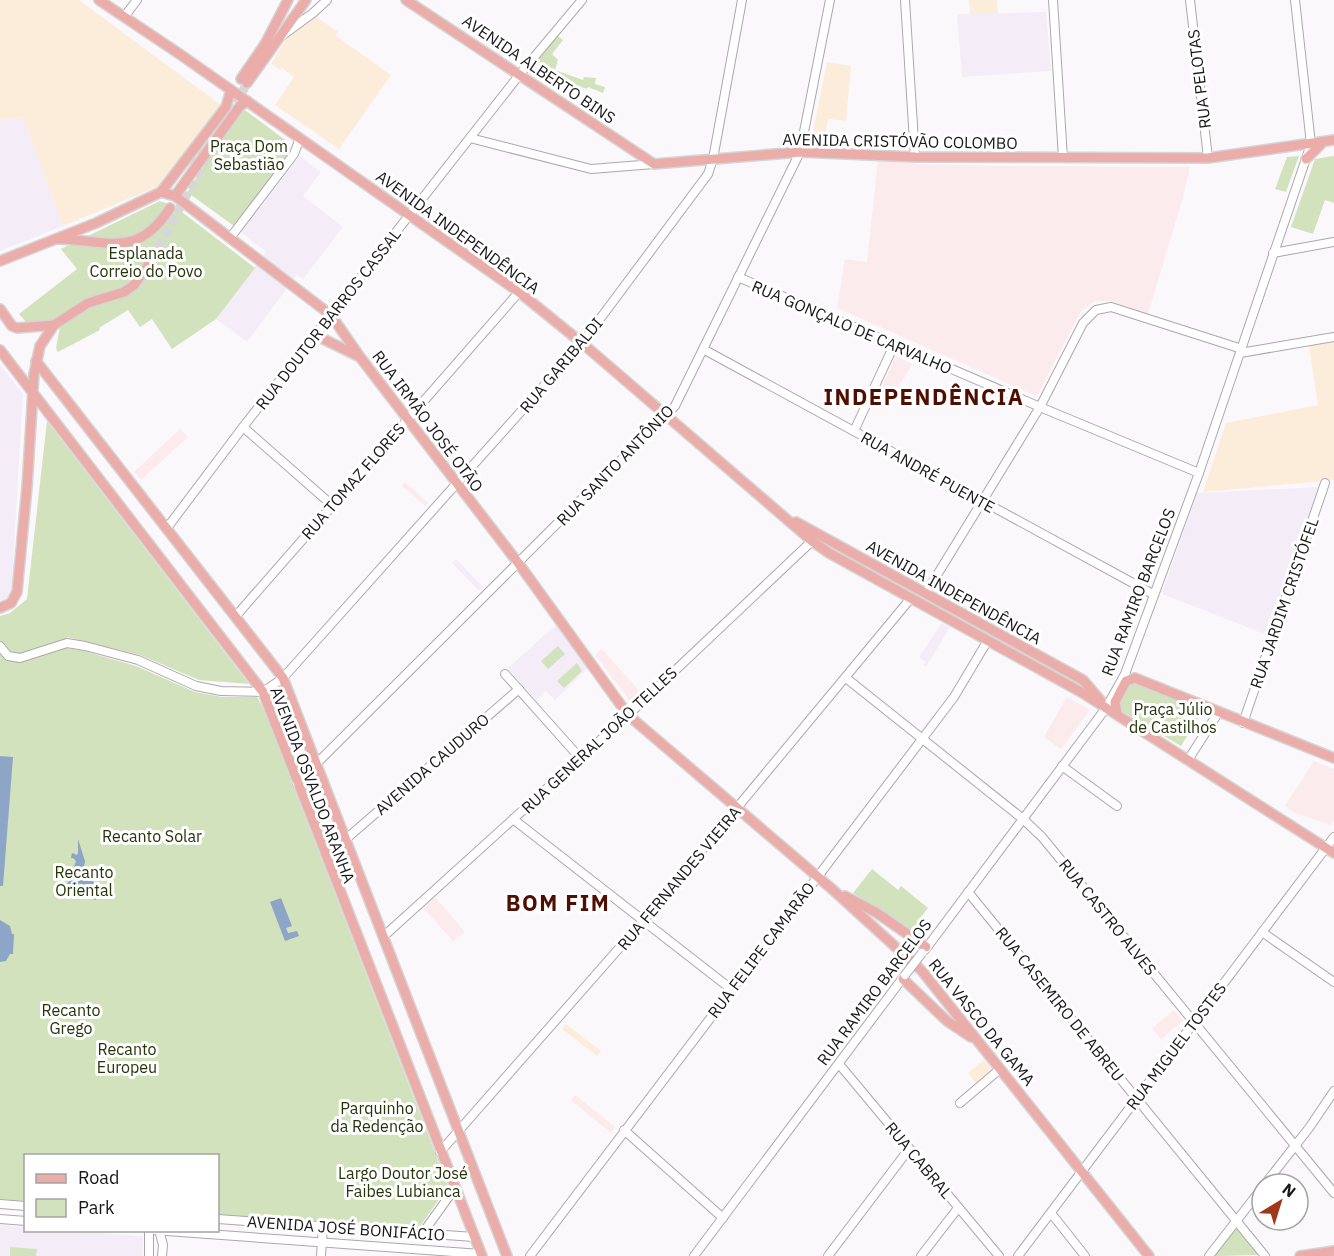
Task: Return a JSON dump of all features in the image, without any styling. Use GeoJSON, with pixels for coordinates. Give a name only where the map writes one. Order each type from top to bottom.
{"type":"FeatureCollection","features":[{"type":"Feature","properties":{"kind":"main road","name":"AVENIDA INDEPENDÊNCIA"},"geometry":{"type":"LineString","coordinates":[[99,0],[410,214],[519,292],[829,553],[1117,714],[1330,851]]}},
{"type":"Feature","properties":{"kind":"main road"},"geometry":{"type":"LineString","coordinates":[[288,0],[244,81],[306,0]]}},
{"type":"Feature","properties":{"kind":"main road","name":"AVENIDA ALBERTO BINS"},"geometry":{"type":"LineString","coordinates":[[406,0],[654,164]]}},
{"type":"Feature","properties":{"kind":"main road"},"geometry":{"type":"LineString","coordinates":[[0,261],[10,255],[96,223],[161,192],[226,107],[231,90]]}},
{"type":"Feature","properties":{"kind":"main road"},"geometry":{"type":"LineString","coordinates":[[178,192],[240,106],[247,101]]}},
{"type":"Feature","properties":{"kind":"main road","name":"AVENIDA CRISTÓVÃO COLOMBO"},"geometry":{"type":"LineString","coordinates":[[654,164],[800,152],[915,157],[1208,158],[1334,140]]}},
{"type":"Feature","properties":{"kind":"main road"},"geometry":{"type":"LineString","coordinates":[[1306,159],[1323,142]]}},
{"type":"Feature","properties":{"kind":"main road","name":"RUA IRMÃO JOSÉ OTÃO"},"geometry":{"type":"LineString","coordinates":[[161,192],[178,192],[183,203],[331,315],[360,357],[519,564],[628,715]]}},
{"type":"Feature","properties":{"kind":"main road"},"geometry":{"type":"LineString","coordinates":[[52,240],[130,243],[152,231],[170,208]]}},
{"type":"Feature","properties":{"kind":"main road"},"geometry":{"type":"LineString","coordinates":[[0,256],[10,255]]}},
{"type":"Feature","properties":{"kind":"main road"},"geometry":{"type":"LineString","coordinates":[[0,608],[10,603],[17,592],[36,361],[40,346],[54,325],[88,303],[124,292],[134,285],[152,260]]}},
{"type":"Feature","properties":{"kind":"main road"},"geometry":{"type":"LineString","coordinates":[[0,309],[12,326],[17,328],[54,325]]}},
{"type":"Feature","properties":{"kind":"main road"},"geometry":{"type":"LineString","coordinates":[[315,335],[360,357]]}},
{"type":"Feature","properties":{"kind":"main road","name":"AVENIDA OSVALDO ARANHA"},"geometry":{"type":"LineString","coordinates":[[0,350],[263,692],[481,1255]]}},
{"type":"Feature","properties":{"kind":"main road","name":"AVENIDA OSVALDO ARANHA"},"geometry":{"type":"LineString","coordinates":[[36,361],[283,678],[507,1256]]}},
{"type":"Feature","properties":{"kind":"main road"},"geometry":{"type":"LineString","coordinates":[[31,427],[35,419],[45,410]]}},
{"type":"Feature","properties":{"kind":"main road","name":"AVENIDA INDEPENDÊNCIA"},"geometry":{"type":"LineString","coordinates":[[780,513],[1083,680],[1106,708]]}},
{"type":"Feature","properties":{"kind":"main road"},"geometry":{"type":"LineString","coordinates":[[1135,678],[1334,758]]}},
{"type":"Feature","properties":{"kind":"main road","name":"RUA RAMIRO BARCELOS"},"geometry":{"type":"LineString","coordinates":[[1117,714],[1114,702],[1126,681],[1135,678]]}},
{"type":"Feature","properties":{"kind":"main road","name":"RUA VASCO DA GAMA"},"geometry":{"type":"LineString","coordinates":[[628,715],[832,889],[922,971],[1149,1256]]}},
{"type":"Feature","properties":{"kind":"main road"},"geometry":{"type":"LineString","coordinates":[[832,889],[877,913],[924,950]]}},
{"type":"Feature","properties":{"kind":"main road"},"geometry":{"type":"LineString","coordinates":[[904,977],[947,1021],[980,1044]]}},
{"type":"Feature","properties":{"kind":"main road"},"geometry":{"type":"LineString","coordinates":[[1300,1256],[1334,1251]]}},
{"type":"Feature","properties":{"kind":"street"},"geometry":{"type":"LineString","coordinates":[[124,17],[137,0]]}},
{"type":"Feature","properties":{"kind":"street"},"geometry":{"type":"LineString","coordinates":[[279,38],[313,14],[327,0]]}},
{"type":"Feature","properties":{"kind":"street","name":"RUA DOUTOR BARROS CASSAL"},"geometry":{"type":"LineString","coordinates":[[167,528],[243,427],[520,74],[582,0]]}},
{"type":"Feature","properties":{"kind":"street","name":"RUA GARIBALDI"},"geometry":{"type":"LineString","coordinates":[[263,692],[283,678],[582,343],[708,174],[713,159],[742,0]]}},
{"type":"Feature","properties":{"kind":"street","name":"RUA SANTO ANTÔNIO"},"geometry":{"type":"LineString","coordinates":[[297,783],[675,406],[800,152],[830,0]]}},
{"type":"Feature","properties":{"kind":"street"},"geometry":{"type":"LineString","coordinates":[[905,0],[915,157]]}},
{"type":"Feature","properties":{"kind":"street"},"geometry":{"type":"LineString","coordinates":[[1053,0],[1063,158]]}},
{"type":"Feature","properties":{"kind":"street","name":"RUA PELOTAS"},"geometry":{"type":"LineString","coordinates":[[1190,0],[1208,158]]}},
{"type":"Feature","properties":{"kind":"street","name":"RUA RAMIRO BARCELOS"},"geometry":{"type":"LineString","coordinates":[[696,1255],[1106,708],[1125,674],[1199,473],[1311,144],[1295,0]]}},
{"type":"Feature","properties":{"kind":"street"},"geometry":{"type":"LineString","coordinates":[[230,238],[294,154],[300,138]]}},
{"type":"Feature","properties":{"kind":"street","name":"AVENIDA CRISTÓVÃO COLOMBO"},"geometry":{"type":"LineString","coordinates":[[470,138],[591,170],[654,164]]}},
{"type":"Feature","properties":{"kind":"street"},"geometry":{"type":"LineString","coordinates":[[1274,253],[1334,242]]}},
{"type":"Feature","properties":{"kind":"street"},"geometry":{"type":"LineString","coordinates":[[1277,243],[1288,250]]}},
{"type":"Feature","properties":{"kind":"street","name":"RUA GONÇALO DE CARVALHO"},"geometry":{"type":"LineString","coordinates":[[738,277],[1199,473]]}},
{"type":"Feature","properties":{"kind":"street","name":"RUA TOMAZ FLORES"},"geometry":{"type":"LineString","coordinates":[[235,617],[519,292]]}},
{"type":"Feature","properties":{"kind":"street"},"geometry":{"type":"LineString","coordinates":[[926,593],[1040,407],[1083,323],[1096,310],[1111,307],[1251,351],[1334,337]]}},
{"type":"Feature","properties":{"kind":"street"},"geometry":{"type":"LineString","coordinates":[[854,431],[894,345]]}},
{"type":"Feature","properties":{"kind":"street","name":"RUA ANDRÉ PUENTE"},"geometry":{"type":"LineString","coordinates":[[703,349],[1154,594]]}},
{"type":"Feature","properties":{"kind":"street"},"geometry":{"type":"LineString","coordinates":[[243,427],[332,505]]}},
{"type":"Feature","properties":{"kind":"street","name":"RUA JARDIM CRISTÓFEL"},"geometry":{"type":"LineString","coordinates":[[1243,723],[1325,483]]}},
{"type":"Feature","properties":{"kind":"street","name":"RUA GENERAL JOÃO TELLES"},"geometry":{"type":"LineString","coordinates":[[384,936],[628,715],[812,541]]}},
{"type":"Feature","properties":{"kind":"street","name":"RUA FERNANDES VIEIRA"},"geometry":{"type":"LineString","coordinates":[[440,1152],[460,1132],[643,921],[911,598]]}},
{"type":"Feature","properties":{"kind":"street","name":"RUA FELIPE CAMARÃO"},"geometry":{"type":"LineString","coordinates":[[530,1256],[923,739],[954,697],[988,640]]}},
{"type":"Feature","properties":{"kind":"street"},"geometry":{"type":"LineString","coordinates":[[0,646],[8,656],[20,658],[67,643],[85,646],[138,660],[196,686],[221,691],[263,692]]}},
{"type":"Feature","properties":{"kind":"street"},"geometry":{"type":"LineString","coordinates":[[505,674],[580,758]]}},
{"type":"Feature","properties":{"kind":"street"},"geometry":{"type":"LineString","coordinates":[[1125,674],[1135,678]]}},
{"type":"Feature","properties":{"kind":"street","name":"RUA CASTRO ALVES"},"geometry":{"type":"LineString","coordinates":[[846,678],[1023,819],[1042,837],[1334,1193]]}},
{"type":"Feature","properties":{"kind":"street","name":"AVENIDA CAUDURO"},"geometry":{"type":"LineString","coordinates":[[346,839],[519,689]]}},
{"type":"Feature","properties":{"kind":"street"},"geometry":{"type":"LineString","coordinates":[[1188,760],[1218,713]]}},
{"type":"Feature","properties":{"kind":"street"},"geometry":{"type":"LineString","coordinates":[[1062,766],[1117,806]]}},
{"type":"Feature","properties":{"kind":"street"},"geometry":{"type":"LineString","coordinates":[[513,819],[731,989]]}},
{"type":"Feature","properties":{"kind":"street","name":"RUA MIGUEL TOSTES"},"geometry":{"type":"LineString","coordinates":[[1018,1256],[1262,932],[1330,851],[1334,837]]}},
{"type":"Feature","properties":{"kind":"street","name":"RUA CASEMIRO DE ABREU"},"geometry":{"type":"LineString","coordinates":[[968,892],[1265,1256]]}},
{"type":"Feature","properties":{"kind":"street"},"geometry":{"type":"LineString","coordinates":[[1262,932],[1334,982]]}},
{"type":"Feature","properties":{"kind":"street","name":"RUA CABRAL"},"geometry":{"type":"LineString","coordinates":[[839,1064],[999,1256]]}},
{"type":"Feature","properties":{"kind":"street"},"geometry":{"type":"LineString","coordinates":[[960,1103],[1000,1068]]}},
{"type":"Feature","properties":{"kind":"street"},"geometry":{"type":"LineString","coordinates":[[1275,1172],[1334,1091]]}},
{"type":"Feature","properties":{"kind":"street"},"geometry":{"type":"LineString","coordinates":[[624,1130],[723,1218]]}},
{"type":"Feature","properties":{"kind":"street"},"geometry":{"type":"LineString","coordinates":[[828,1256],[909,1149]]}},
{"type":"Feature","properties":{"kind":"street"},"geometry":{"type":"LineString","coordinates":[[422,1233],[455,1188]]}},
{"type":"Feature","properties":{"kind":"street"},"geometry":{"type":"LineString","coordinates":[[1209,1256],[1250,1203]]}},
{"type":"Feature","properties":{"kind":"street"},"geometry":{"type":"LineString","coordinates":[[0,1204],[24,1206]]}},
{"type":"Feature","properties":{"kind":"street"},"geometry":{"type":"LineString","coordinates":[[921,1256],[958,1208]]}},
{"type":"Feature","properties":{"kind":"street"},"geometry":{"type":"LineString","coordinates":[[1051,1213],[1085,1256]]}},
{"type":"Feature","properties":{"kind":"street","name":"AVENIDA JOSÉ BONIFÁCIO"},"geometry":{"type":"LineString","coordinates":[[219,1219],[474,1237]]}},
{"type":"Feature","properties":{"kind":"street"},"geometry":{"type":"LineString","coordinates":[[0,1220],[24,1221]]}},
{"type":"Feature","properties":{"kind":"street"},"geometry":{"type":"LineString","coordinates":[[321,1256],[323,1227]]}},
{"type":"Feature","properties":{"kind":"street"},"geometry":{"type":"LineString","coordinates":[[149,1256],[151,1232]]}},
{"type":"Feature","properties":{"kind":"street"},"geometry":{"type":"LineString","coordinates":[[159,1232],[163,1245],[162,1256]]}},
{"type":"Feature","properties":{"kind":"street","name":"AVENIDA JOSÉ BONIFÁCIO"},"geometry":{"type":"LineString","coordinates":[[173,1232],[481,1255]]}},
{"type":"Feature","properties":{"kind":"street"},"geometry":{"type":"LineString","coordinates":[[441,1251],[446,1246],[444,1235]]}},
{"type":"Feature","properties":{"kind":"shaded area"},"geometry":{"type":"Polygon","coordinates":[[[0,0],[79,0],[221,105],[161,185],[63,226],[23,117],[0,120],[0,0]]]}},
{"type":"Feature","properties":{"kind":"shaded area"},"geometry":{"type":"Polygon","coordinates":[[[969,0],[997,0],[998,14],[970,14],[969,0]]]}},
{"type":"Feature","properties":{"kind":"shaded area"},"geometry":{"type":"Polygon","coordinates":[[[1046,12],[1051,71],[962,77],[957,14],[1046,12]]]}},
{"type":"Feature","properties":{"kind":"shaded area"},"geometry":{"type":"Polygon","coordinates":[[[316,17],[338,32],[336,36],[391,75],[339,149],[275,105],[294,77],[282,68],[280,70],[271,64],[285,41],[296,29],[316,17]]]}},
{"type":"Feature","properties":{"kind":"shaded area"},"geometry":{"type":"Polygon","coordinates":[[[827,62],[851,66],[846,121],[828,119],[824,143],[811,142],[827,62]]]}},
{"type":"Feature","properties":{"kind":"shaded area"},"geometry":{"type":"Polygon","coordinates":[[[23,117],[63,226],[0,251],[0,120],[23,117]]]}},
{"type":"Feature","properties":{"kind":"shaded area"},"geometry":{"type":"Polygon","coordinates":[[[300,156],[321,172],[303,196],[343,227],[303,279],[297,275],[247,342],[216,319],[172,349],[226,246],[254,268],[266,252],[241,232],[300,156]]]}},
{"type":"Feature","properties":{"kind":"shaded area"},"geometry":{"type":"Polygon","coordinates":[[[878,160],[921,164],[1009,166],[1190,167],[1148,314],[1109,301],[1095,301],[1081,311],[1037,396],[837,308],[845,259],[867,262],[878,160]]]}},
{"type":"Feature","properties":{"kind":"shaded area"},"geometry":{"type":"Polygon","coordinates":[[[1334,342],[1334,480],[1203,492],[1226,423],[1318,405],[1309,346],[1334,342]]]}},
{"type":"Feature","properties":{"kind":"shaded area"},"geometry":{"type":"Polygon","coordinates":[[[896,356],[912,364],[891,400],[878,395],[896,356]]]}},
{"type":"Feature","properties":{"kind":"shaded area"},"geometry":{"type":"Polygon","coordinates":[[[0,365],[23,394],[11,596],[0,601],[0,365]]]}},
{"type":"Feature","properties":{"kind":"shaded area"},"geometry":{"type":"Polygon","coordinates":[[[180,429],[188,437],[141,480],[134,472],[180,429]]]}},
{"type":"Feature","properties":{"kind":"shaded area"},"geometry":{"type":"Polygon","coordinates":[[[405,482],[428,503],[425,506],[402,486],[405,482]]]}},
{"type":"Feature","properties":{"kind":"shaded area"},"geometry":{"type":"Polygon","coordinates":[[[1318,487],[1268,635],[1162,594],[1197,493],[1318,487]]]}},
{"type":"Feature","properties":{"kind":"shaded area"},"geometry":{"type":"Polygon","coordinates":[[[456,559],[483,587],[479,591],[452,563],[456,559]]]}},
{"type":"Feature","properties":{"kind":"shaded area"},"geometry":{"type":"Polygon","coordinates":[[[942,623],[950,627],[926,667],[923,665],[926,662],[919,657],[942,623]]]}},
{"type":"Feature","properties":{"kind":"shaded area"},"geometry":{"type":"Polygon","coordinates":[[[557,624],[588,668],[555,700],[546,691],[536,700],[508,668],[557,624]]]}},
{"type":"Feature","properties":{"kind":"shaded area"},"geometry":{"type":"Polygon","coordinates":[[[602,649],[640,692],[630,701],[595,655],[602,649]]]}},
{"type":"Feature","properties":{"kind":"shaded area"},"geometry":{"type":"Polygon","coordinates":[[[1067,697],[1090,710],[1061,749],[1044,737],[1067,697]]]}},
{"type":"Feature","properties":{"kind":"shaded area"},"geometry":{"type":"Polygon","coordinates":[[[1314,761],[1334,769],[1334,820],[1330,825],[1295,813],[1285,806],[1314,761]]]}},
{"type":"Feature","properties":{"kind":"shaded area"},"geometry":{"type":"Polygon","coordinates":[[[435,897],[465,932],[453,941],[423,908],[435,897]]]}},
{"type":"Feature","properties":{"kind":"shaded area"},"geometry":{"type":"Polygon","coordinates":[[[1174,1010],[1183,1021],[1161,1039],[1152,1028],[1174,1010]]]}},
{"type":"Feature","properties":{"kind":"shaded area"},"geometry":{"type":"Polygon","coordinates":[[[566,1024],[601,1051],[597,1056],[562,1029],[566,1024]]]}},
{"type":"Feature","properties":{"kind":"shaded area"},"geometry":{"type":"Polygon","coordinates":[[[984,1060],[992,1069],[976,1083],[968,1073],[984,1060]]]}},
{"type":"Feature","properties":{"kind":"shaded area"},"geometry":{"type":"Polygon","coordinates":[[[575,1095],[615,1127],[611,1133],[571,1100],[575,1095]]]}},
{"type":"Feature","properties":{"kind":"shaded area"},"geometry":{"type":"Polygon","coordinates":[[[0,1225],[24,1227],[24,1232],[84,1232],[143,1236],[142,1256],[0,1256],[0,1225]]]}},
{"type":"Feature","properties":{"kind":"green space"},"geometry":{"type":"Polygon","coordinates":[[[558,36],[563,40],[552,54],[558,60],[555,70],[583,80],[584,77],[596,78],[595,84],[605,87],[603,93],[567,82],[537,61],[558,36]]]}},
{"type":"Feature","properties":{"kind":"green space","name":"Praça Dom Sebastião"},"geometry":{"type":"Polygon","coordinates":[[[242,108],[288,142],[291,153],[234,226],[187,192],[242,108]]]}},
{"type":"Feature","properties":{"kind":"green space"},"geometry":{"type":"Polygon","coordinates":[[[1299,156],[1286,192],[1275,189],[1287,157],[1299,156]]]}},
{"type":"Feature","properties":{"kind":"green space"},"geometry":{"type":"Polygon","coordinates":[[[1334,156],[1334,203],[1325,200],[1313,234],[1291,227],[1315,159],[1334,156]]]}},
{"type":"Feature","properties":{"kind":"green space","name":"Esplanada Correio do Povo"},"geometry":{"type":"Polygon","coordinates":[[[160,201],[174,206],[255,268],[216,319],[172,349],[152,319],[140,327],[128,310],[99,328],[100,330],[58,352],[56,348],[61,322],[27,323],[19,314],[77,269],[61,249],[160,201]]]}},
{"type":"Feature","properties":{"kind":"green space"},"geometry":{"type":"Polygon","coordinates":[[[47,421],[249,684],[199,680],[140,655],[67,637],[67,648],[136,666],[195,692],[222,697],[257,697],[448,1186],[419,1228],[219,1215],[219,1154],[24,1154],[24,1201],[0,1199],[0,616],[10,613],[27,599],[47,421]]]}},
{"type":"Feature","properties":{"kind":"green space"},"geometry":{"type":"Polygon","coordinates":[[[558,646],[565,654],[548,669],[541,661],[558,646]]]}},
{"type":"Feature","properties":{"kind":"green space"},"geometry":{"type":"Polygon","coordinates":[[[577,663],[582,671],[564,688],[557,681],[577,663]]]}},
{"type":"Feature","properties":{"kind":"green space","name":"Praça Júlio de Castilhos"},"geometry":{"type":"Polygon","coordinates":[[[1136,682],[1203,710],[1181,746],[1120,710],[1117,703],[1128,684],[1136,682]]]}},
{"type":"Feature","properties":{"kind":"green space"},"geometry":{"type":"Polygon","coordinates":[[[872,869],[898,890],[901,886],[928,908],[917,922],[927,931],[922,937],[853,893],[872,869]]]}},
{"type":"Feature","properties":{"kind":"green space"},"geometry":{"type":"Polygon","coordinates":[[[1236,1228],[1258,1255],[1214,1256],[1236,1228]]]}},
{"type":"Feature","properties":{"kind":"green space"},"geometry":{"type":"Polygon","coordinates":[[[10,1247],[37,1249],[36,1256],[10,1256],[10,1247]]]}},
{"type":"Feature","properties":{"kind":"water"},"geometry":{"type":"Polygon","coordinates":[[[0,756],[13,757],[3,886],[0,886],[0,756]]]}},
{"type":"Feature","properties":{"kind":"water"},"geometry":{"type":"Polygon","coordinates":[[[78,839],[85,861],[82,878],[87,872],[96,884],[89,886],[99,891],[96,900],[92,899],[91,893],[81,892],[81,897],[77,897],[78,891],[70,886],[65,889],[63,885],[68,883],[76,861],[71,858],[72,853],[77,855],[78,853],[78,839]]]}},
{"type":"Feature","properties":{"kind":"water"},"geometry":{"type":"Polygon","coordinates":[[[281,898],[292,926],[286,928],[288,933],[297,931],[299,936],[285,941],[270,902],[281,898]]]}},
{"type":"Feature","properties":{"kind":"water"},"geometry":{"type":"Polygon","coordinates":[[[0,920],[10,926],[14,934],[13,954],[10,954],[6,961],[0,962],[0,920]]]}},
{"type":"Feature","properties":{"kind":"tunnel"},"geometry":{"type":"LineString","coordinates":[[230,115],[247,83]]}},
{"type":"Feature","properties":{"kind":"tunnel"},"geometry":{"type":"LineString","coordinates":[[193,166],[213,128]]}},
{"type":"Feature","properties":{"kind":"tunnel"},"geometry":{"type":"LineString","coordinates":[[152,260],[209,153]]}},
{"type":"Feature","properties":{"kind":"district","name":"INDEPENDÊNCIA"},"geometry":{"type":"Point","coordinates":[924,396]}},
{"type":"Feature","properties":{"kind":"district","name":"BOM FIM"},"geometry":{"type":"Point","coordinates":[558,902]}},
{"type":"Feature","properties":{"kind":"park label","name":"Recanto Solar"},"geometry":{"type":"Point","coordinates":[152,836]}},
{"type":"Feature","properties":{"kind":"park label","name":"Recanto Oriental"},"geometry":{"type":"Point","coordinates":[84,881]}},
{"type":"Feature","properties":{"kind":"park label","name":"Recanto Grego"},"geometry":{"type":"Point","coordinates":[71,1019]}},
{"type":"Feature","properties":{"kind":"park label","name":"Recanto Europeu"},"geometry":{"type":"Point","coordinates":[127,1058]}},
{"type":"Feature","properties":{"kind":"park label","name":"Parquinho da Redenção"},"geometry":{"type":"Point","coordinates":[377,1117]}},
{"type":"Feature","properties":{"kind":"park label","name":"Largo Doutor José Faibes Lubianca"},"geometry":{"type":"Point","coordinates":[403,1182]}}]}
